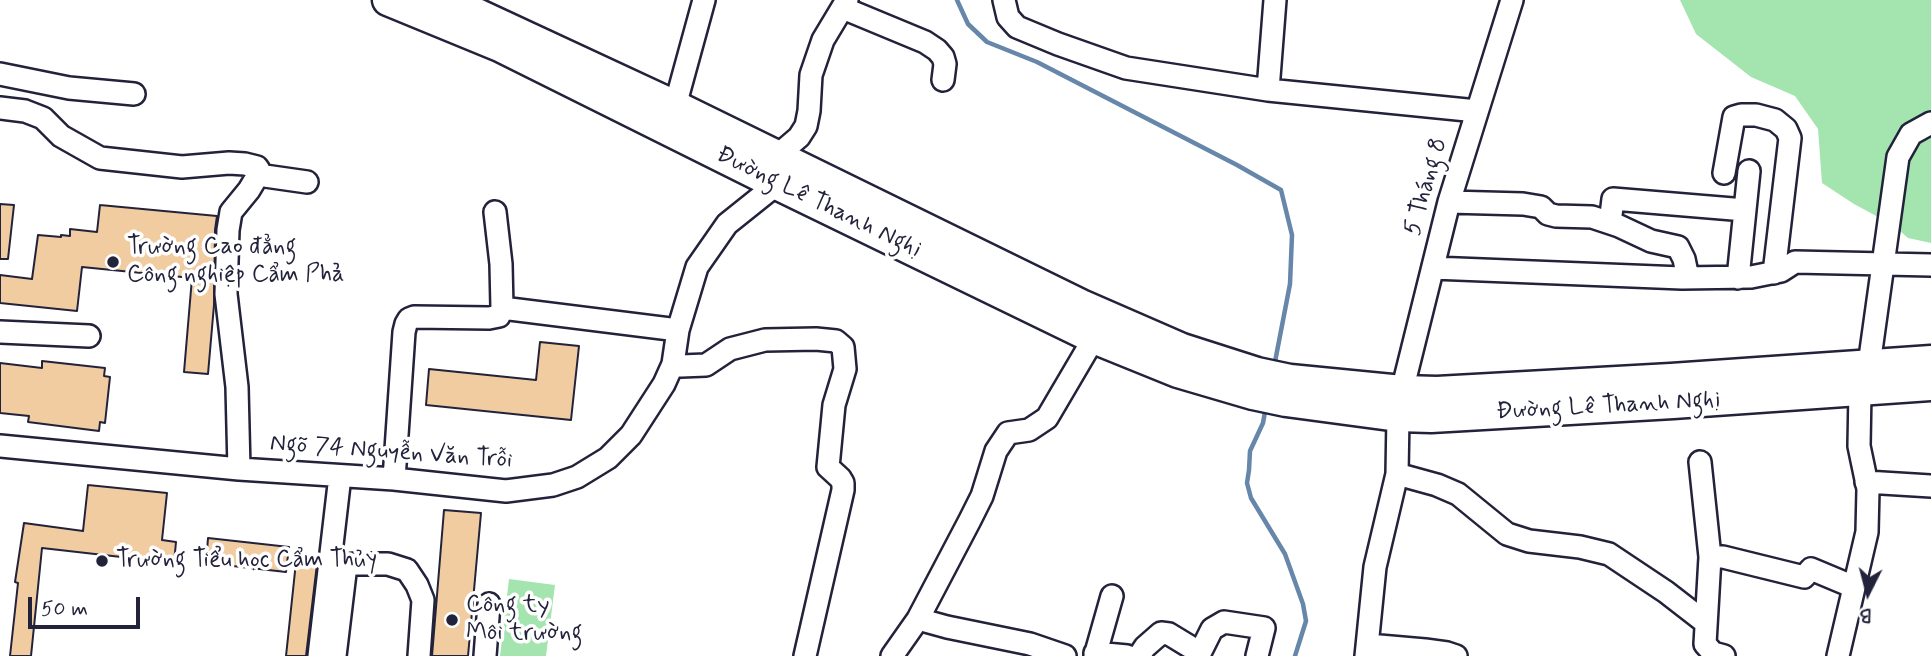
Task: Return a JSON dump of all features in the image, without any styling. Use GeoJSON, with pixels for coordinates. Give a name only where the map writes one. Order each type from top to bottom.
{"type":"FeatureCollection","features":[{"type":"Feature","properties":{"kind":"highway","name":"Đường Lê Thanh Nghị"},"geometry":{"type":"LineString","coordinates":[[388,0],[500,46],[777,170],[964,260],[1081,305],[1255,383]]}},
{"type":"Feature","properties":{"kind":"highway","name":"Đường Lê Thanh Nghị"},"geometry":{"type":"LineString","coordinates":[[441,0],[483,7],[675,106],[777,170]]}},
{"type":"Feature","properties":{"kind":"highway","name":"Đường Lê Thanh Nghị"},"geometry":{"type":"LineString","coordinates":[[964,260],[1094,338],[1178,372],[1288,390],[1400,403],[1431,417],[1672,391],[1864,378],[1931,385]]}},
{"type":"Feature","properties":{"kind":"highway","name":"Đường Lê Thanh Nghị"},"geometry":{"type":"LineString","coordinates":[[1864,378],[1931,361]]}},
{"type":"Feature","properties":{"kind":"street"},"geometry":{"type":"LineString","coordinates":[[675,106],[704,0]]}},
{"type":"Feature","properties":{"kind":"street"},"geometry":{"type":"LineString","coordinates":[[1004,0],[1008,17],[1017,27],[1126,68],[1268,90],[1477,111]]}},
{"type":"Feature","properties":{"kind":"street"},"geometry":{"type":"LineString","coordinates":[[1268,90],[1275,0]]}},
{"type":"Feature","properties":{"kind":"street","name":"5 Tháng 8"},"geometry":{"type":"LineString","coordinates":[[1367,651],[1375,568],[1397,474],[1400,403],[1449,202],[1512,0]]}},
{"type":"Feature","properties":{"kind":"street","name":"Ngõ 74 Nguyễn Văn Trỗi"},"geometry":{"type":"LineString","coordinates":[[0,446],[506,491],[553,485],[577,477],[608,458],[631,435],[664,384],[673,363],[678,330],[697,267],[727,224],[777,170],[806,126],[811,75],[823,40],[845,4]]}},
{"type":"Feature","properties":{"kind":"street"},"geometry":{"type":"LineString","coordinates":[[845,4],[937,50],[945,64],[943,80]]}},
{"type":"Feature","properties":{"kind":"street"},"geometry":{"type":"LineString","coordinates":[[0,74],[69,88],[134,94]]}},
{"type":"Feature","properties":{"kind":"street"},"geometry":{"type":"LineString","coordinates":[[0,108],[25,111],[43,118],[61,136],[100,158],[182,167],[245,164],[259,170],[231,212],[228,230],[226,293],[237,387],[239,469]]}},
{"type":"Feature","properties":{"kind":"street"},"geometry":{"type":"LineString","coordinates":[[1724,173],[1734,117],[1756,115],[1775,120],[1786,129],[1790,138],[1774,273]]}},
{"type":"Feature","properties":{"kind":"street"},"geometry":{"type":"LineString","coordinates":[[1838,656],[1867,532],[1866,482],[1859,446],[1864,378],[1898,157],[1911,134],[1931,123]]}},
{"type":"Feature","properties":{"kind":"street"},"geometry":{"type":"LineString","coordinates":[[1738,278],[1749,171]]}},
{"type":"Feature","properties":{"kind":"street"},"geometry":{"type":"LineString","coordinates":[[258,175],[307,182]]}},
{"type":"Feature","properties":{"kind":"street"},"geometry":{"type":"LineString","coordinates":[[1609,223],[1613,200],[1745,210]]}},
{"type":"Feature","properties":{"kind":"street"},"geometry":{"type":"LineString","coordinates":[[1449,202],[1523,204],[1541,207],[1548,214],[1592,217],[1651,241],[1678,247],[1688,278]]}},
{"type":"Feature","properties":{"kind":"street"},"geometry":{"type":"LineString","coordinates":[[394,479],[406,324],[409,318],[414,317],[499,316],[502,308],[501,264],[495,212]]}},
{"type":"Feature","properties":{"kind":"street"},"geometry":{"type":"LineString","coordinates":[[1433,268],[1738,278],[1774,273],[1795,262],[1931,265]]}},
{"type":"Feature","properties":{"kind":"street"},"geometry":{"type":"LineString","coordinates":[[502,308],[678,330]]}},
{"type":"Feature","properties":{"kind":"street"},"geometry":{"type":"LineString","coordinates":[[0,332],[89,336]]}},
{"type":"Feature","properties":{"kind":"street"},"geometry":{"type":"LineString","coordinates":[[891,656],[918,619],[982,496],[996,452],[1002,442],[1008,433],[1029,430],[1048,418],[1094,338]]}},
{"type":"Feature","properties":{"kind":"street"},"geometry":{"type":"LineString","coordinates":[[673,363],[681,366],[706,365],[730,349],[765,340],[816,339],[836,341],[843,347],[845,369],[834,405],[828,467],[840,478],[843,490],[805,656]]}},
{"type":"Feature","properties":{"kind":"street"},"geometry":{"type":"LineString","coordinates":[[1700,462],[1710,557],[1705,644],[1713,653],[1724,656]]}},
{"type":"Feature","properties":{"kind":"street"},"geometry":{"type":"LineString","coordinates":[[1397,474],[1458,494],[1507,534],[1530,541],[1580,547],[1609,554],[1706,623]]}},
{"type":"Feature","properties":{"kind":"street"},"geometry":{"type":"LineString","coordinates":[[319,656],[340,476]]}},
{"type":"Feature","properties":{"kind":"street"},"geometry":{"type":"LineString","coordinates":[[1866,482],[1931,486]]}},
{"type":"Feature","properties":{"kind":"street"},"geometry":{"type":"LineString","coordinates":[[1710,557],[1723,557],[1804,577],[1811,569],[1854,587]]}},
{"type":"Feature","properties":{"kind":"street"},"geometry":{"type":"LineString","coordinates":[[335,656],[346,565],[356,564],[388,564],[407,570],[423,600],[419,656]]}},
{"type":"Feature","properties":{"kind":"street"},"geometry":{"type":"LineString","coordinates":[[1112,596],[1095,655],[1127,656]]}},
{"type":"Feature","properties":{"kind":"street"},"geometry":{"type":"LineString","coordinates":[[485,656],[489,604]]}},
{"type":"Feature","properties":{"kind":"street"},"geometry":{"type":"LineString","coordinates":[[918,619],[1030,644],[1065,656]]}},
{"type":"Feature","properties":{"kind":"street"},"geometry":{"type":"LineString","coordinates":[[1139,656],[1161,633],[1169,634],[1199,652],[1212,629],[1224,622],[1264,628],[1257,656]]}},
{"type":"Feature","properties":{"kind":"street"},"geometry":{"type":"LineString","coordinates":[[1367,651],[1425,650],[1456,656]]}},
{"type":"Feature","properties":{"kind":"green space"},"geometry":{"type":"Polygon","coordinates":[[[1680,0],[1931,0],[1931,243],[1908,238],[1893,225],[1822,183],[1818,129],[1795,96],[1751,77],[1696,34],[1680,0]]]}},
{"type":"Feature","properties":{"kind":"green space"},"geometry":{"type":"Polygon","coordinates":[[[509,579],[555,585],[546,656],[500,656],[509,579]]]}},
{"type":"Feature","properties":{"kind":"building"},"geometry":{"type":"Polygon","coordinates":[[[0,204],[14,205],[8,259],[0,259],[0,204]]]}},
{"type":"Feature","properties":{"kind":"building"},"geometry":{"type":"Polygon","coordinates":[[[100,205],[217,216],[208,374],[184,372],[192,278],[82,267],[77,311],[0,303],[0,275],[32,279],[38,235],[70,236],[70,229],[97,232],[100,205]]]}},
{"type":"Feature","properties":{"kind":"building"},"geometry":{"type":"Polygon","coordinates":[[[540,342],[579,346],[571,420],[426,405],[429,369],[536,380],[540,342]]]}},
{"type":"Feature","properties":{"kind":"building"},"geometry":{"type":"Polygon","coordinates":[[[42,361],[105,368],[104,376],[110,377],[105,423],[100,422],[99,431],[28,422],[29,416],[0,413],[0,363],[42,368],[42,361]]]}},
{"type":"Feature","properties":{"kind":"building"},"geometry":{"type":"Polygon","coordinates":[[[88,485],[167,493],[162,540],[176,542],[174,563],[42,548],[31,656],[10,656],[18,583],[15,582],[24,523],[83,531],[88,485]]]}},
{"type":"Feature","properties":{"kind":"building"},"geometry":{"type":"Polygon","coordinates":[[[444,510],[481,513],[468,656],[432,656],[444,510]]]}},
{"type":"Feature","properties":{"kind":"building"},"geometry":{"type":"Polygon","coordinates":[[[208,538],[289,547],[286,572],[206,563],[208,538]]]}},
{"type":"Feature","properties":{"kind":"building"},"geometry":{"type":"Polygon","coordinates":[[[296,562],[317,564],[306,656],[286,656],[296,562]]]}},
{"type":"Feature","properties":{"kind":"waterway"},"geometry":{"type":"LineString","coordinates":[[957,0],[968,24],[987,42],[1037,62],[1281,190],[1292,235],[1290,284],[1274,367]]}},
{"type":"Feature","properties":{"kind":"waterway"},"geometry":{"type":"LineString","coordinates":[[1266,406],[1263,423],[1250,451],[1247,483],[1251,498],[1285,554],[1303,604],[1306,621],[1295,656]]}},
{"type":"Feature","properties":{"kind":"place","name":"Trường Cao đẳng Công nghiệp Cẩm Phả"},"geometry":{"type":"Point","coordinates":[113,262]}},
{"type":"Feature","properties":{"kind":"place","name":"Trường Tiểu học Cẩm Thủy"},"geometry":{"type":"Point","coordinates":[102,561]}},
{"type":"Feature","properties":{"kind":"place","name":"Công ty Môi trường"},"geometry":{"type":"Point","coordinates":[452,620]}}]}
